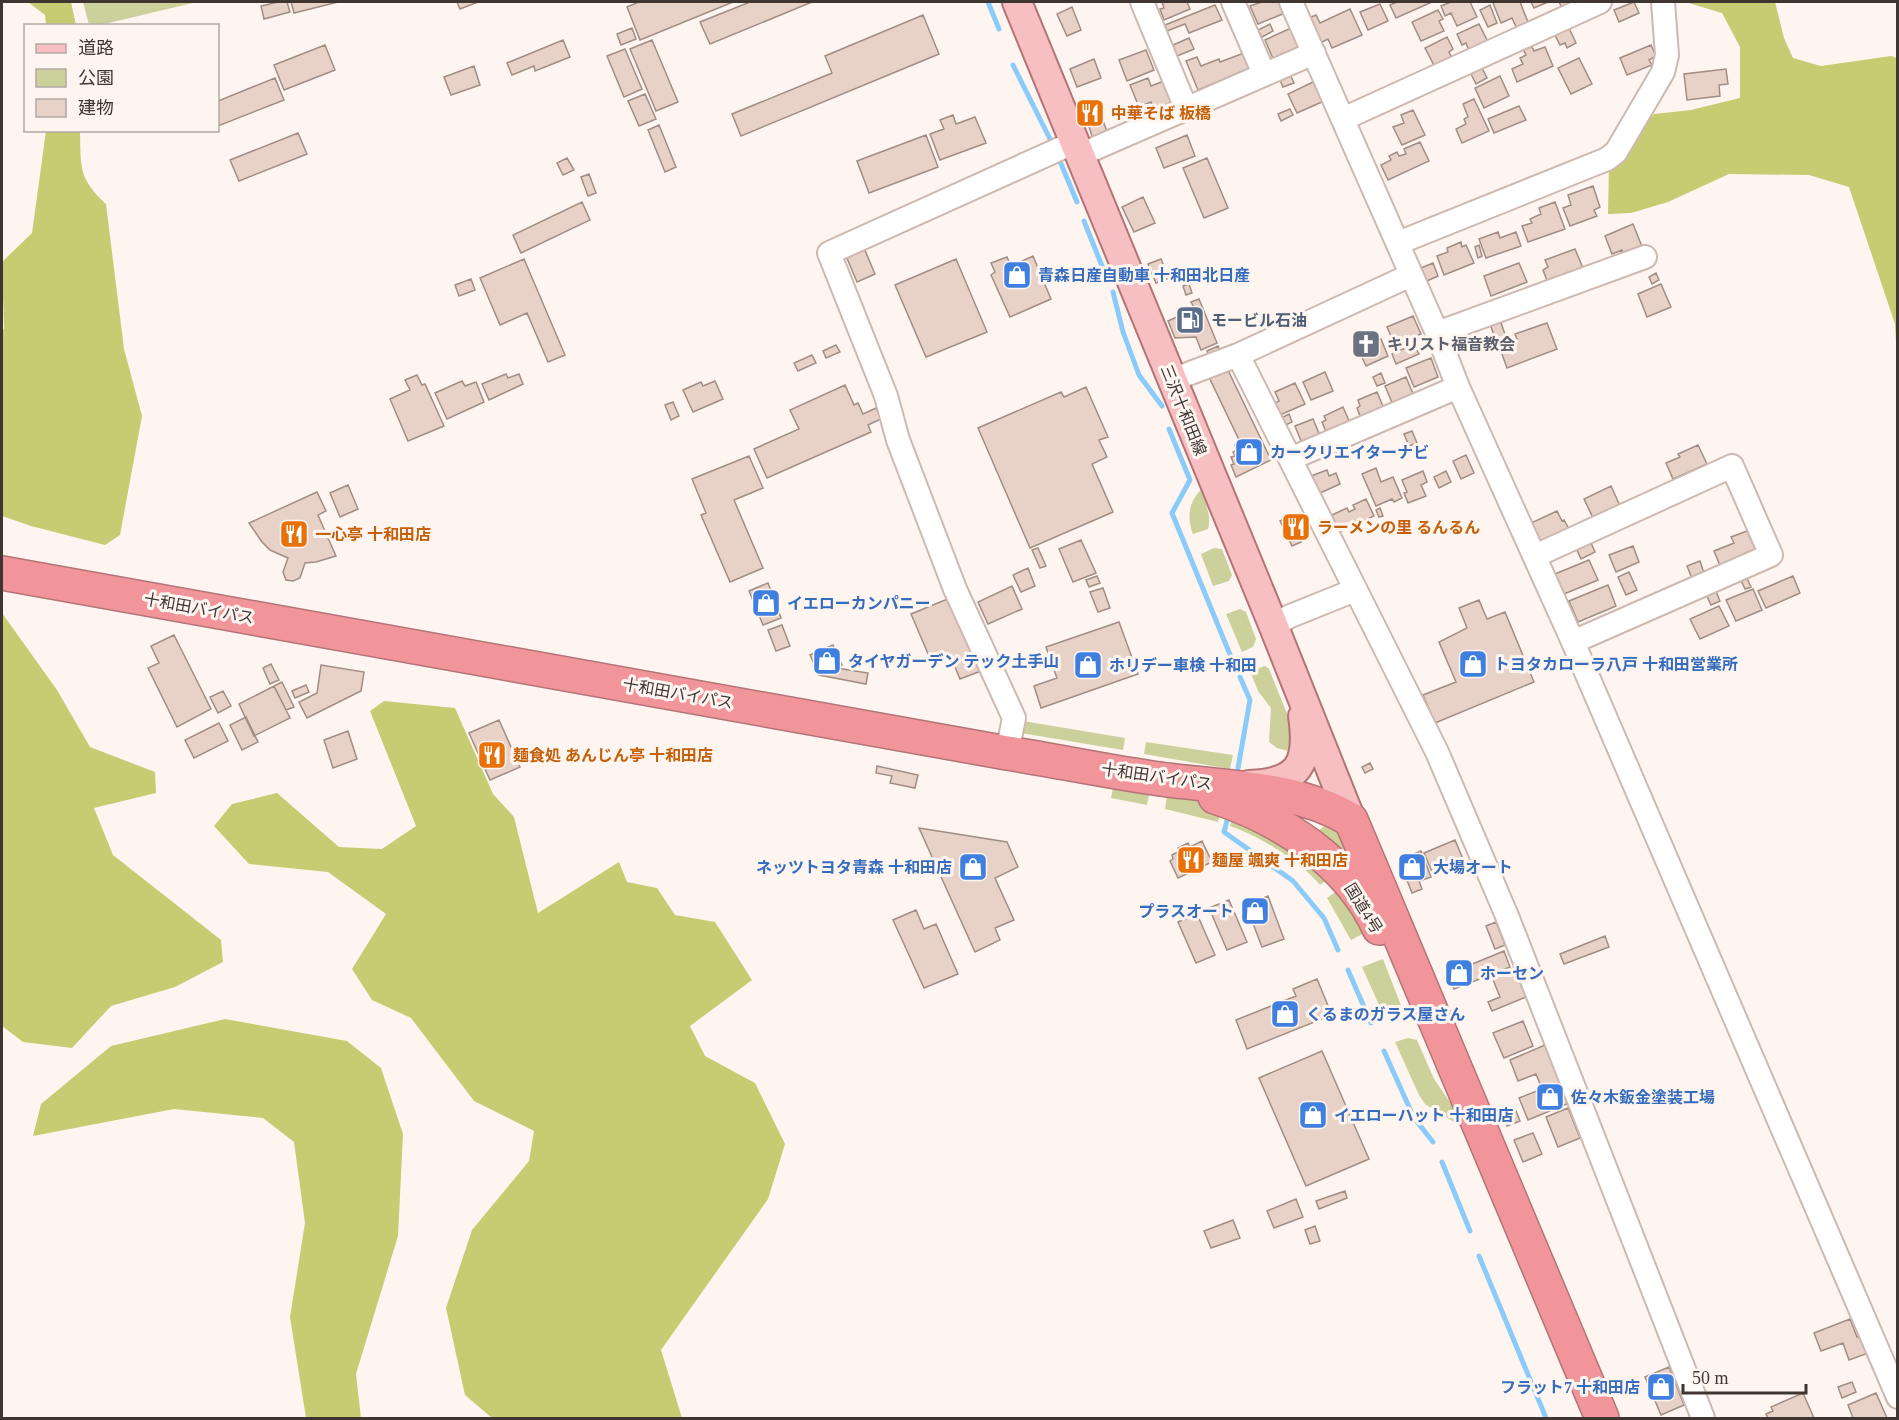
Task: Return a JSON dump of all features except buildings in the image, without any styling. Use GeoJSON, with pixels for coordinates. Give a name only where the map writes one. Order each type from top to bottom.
{"type":"FeatureCollection","features":[{"type":"Feature","properties":{"kind":"highway","name":"十和田バイパス"},"geometry":{"type":"LineString","coordinates":[[2,573],[1007,753],[1161,779],[1269,791],[1331,808],[1351,820]]}},
{"type":"Feature","properties":{"kind":"highway","name":"国道4号"},"geometry":{"type":"LineString","coordinates":[[1161,779],[1241,806],[1274,822],[1319,852],[1351,882],[1374,918],[1439,1060],[1480,1127]]}},
{"type":"Feature","properties":{"kind":"highway","name":"国道4号"},"geometry":{"type":"LineString","coordinates":[[1351,820],[1602,1419]]}},
{"type":"Feature","properties":{"kind":"main road","name":"三沢十和田線"},"geometry":{"type":"LineString","coordinates":[[1017,2],[1351,820]]}},
{"type":"Feature","properties":{"kind":"main road"},"geometry":{"type":"LineString","coordinates":[[1229,786],[1278,781],[1288,777],[1296,768],[1304,756],[1306,745],[1299,689]]}},
{"type":"Feature","properties":{"kind":"main road"},"geometry":{"type":"LineString","coordinates":[[1274,822],[1298,822],[1316,813],[1322,805],[1327,789],[1328,762]]}},
{"type":"Feature","properties":{"kind":"street"},"geometry":{"type":"LineString","coordinates":[[1142,2],[1186,108]]}},
{"type":"Feature","properties":{"kind":"street"},"geometry":{"type":"LineString","coordinates":[[1233,2],[1264,74]]}},
{"type":"Feature","properties":{"kind":"street"},"geometry":{"type":"LineString","coordinates":[[1343,119],[1600,2]]}},
{"type":"Feature","properties":{"kind":"street"},"geometry":{"type":"LineString","coordinates":[[1398,243],[1607,159],[1616,152],[1663,72],[1667,55],[1663,2]]}},
{"type":"Feature","properties":{"kind":"street"},"geometry":{"type":"LineString","coordinates":[[1298,4],[1314,53],[1437,333],[1458,387],[1573,642],[1898,1396]]}},
{"type":"Feature","properties":{"kind":"street"},"geometry":{"type":"LineString","coordinates":[[1007,753],[1014,718],[955,589],[898,440],[886,396],[829,253],[1077,149],[1186,108],[1314,53]]}},
{"type":"Feature","properties":{"kind":"street"},"geometry":{"type":"LineString","coordinates":[[1437,333],[1645,257]]}},
{"type":"Feature","properties":{"kind":"street"},"geometry":{"type":"LineString","coordinates":[[1172,380],[1238,355],[1411,275]]}},
{"type":"Feature","properties":{"kind":"street"},"geometry":{"type":"LineString","coordinates":[[1238,355],[1437,752],[1507,916],[1702,1419]]}},
{"type":"Feature","properties":{"kind":"street"},"geometry":{"type":"LineString","coordinates":[[1290,459],[1458,387]]}},
{"type":"Feature","properties":{"kind":"street"},"geometry":{"type":"LineString","coordinates":[[1535,556],[1732,466],[1771,555],[1573,642]]}},
{"type":"Feature","properties":{"kind":"street"},"geometry":{"type":"LineString","coordinates":[[1274,627],[1288,616],[1355,590]]}},
{"type":"Feature","properties":{"kind":"green space"},"geometry":{"type":"Polygon","coordinates":[[[28,2],[71,2],[76,24],[46,24],[45,15],[28,2]]]}},
{"type":"Feature","properties":{"kind":"green space"},"geometry":{"type":"Polygon","coordinates":[[[83,2],[197,2],[104,24],[89,24],[83,2]]]}},
{"type":"Feature","properties":{"kind":"green space"},"geometry":{"type":"Polygon","coordinates":[[[1685,2],[1775,2],[1784,38],[1793,58],[1821,66],[1891,56],[1897,58],[1897,360],[1895,324],[1849,187],[1809,175],[1729,174],[1668,202],[1631,213],[1608,214],[1609,165],[1654,114],[1691,110],[1740,98],[1740,47],[1722,13],[1685,2]]]}},
{"type":"Feature","properties":{"kind":"green space"},"geometry":{"type":"Polygon","coordinates":[[[46,132],[80,132],[83,171],[90,187],[106,204],[124,349],[142,416],[120,535],[105,545],[2,516],[2,330],[4,329],[2,262],[32,233],[46,132]]]}},
{"type":"Feature","properties":{"kind":"green space"},"geometry":{"type":"Polygon","coordinates":[[[1201,490],[1209,524],[1208,529],[1193,534],[1190,522],[1191,505],[1201,490]]]}},
{"type":"Feature","properties":{"kind":"green space"},"geometry":{"type":"Polygon","coordinates":[[[1214,548],[1222,549],[1232,575],[1229,581],[1213,586],[1201,554],[1214,548]]]}},
{"type":"Feature","properties":{"kind":"green space"},"geometry":{"type":"Polygon","coordinates":[[[1240,609],[1246,612],[1256,639],[1253,647],[1242,652],[1226,614],[1240,609]]]}},
{"type":"Feature","properties":{"kind":"green space"},"geometry":{"type":"Polygon","coordinates":[[[2,613],[57,690],[90,747],[155,772],[156,793],[94,808],[113,855],[221,940],[223,962],[175,987],[111,1006],[72,1048],[23,1042],[2,1026],[2,613]]]}},
{"type":"Feature","properties":{"kind":"green space"},"geometry":{"type":"Polygon","coordinates":[[[1265,666],[1269,669],[1290,721],[1291,752],[1277,748],[1269,742],[1271,708],[1258,691],[1250,671],[1265,666]]]}},
{"type":"Feature","properties":{"kind":"green space"},"geometry":{"type":"Polygon","coordinates":[[[384,701],[455,708],[493,794],[514,817],[538,913],[619,862],[627,882],[657,888],[675,915],[715,922],[752,980],[690,1026],[705,1056],[755,1083],[785,1144],[768,1199],[661,1350],[682,1418],[492,1418],[465,1395],[446,1308],[472,1230],[529,1161],[534,1131],[474,1101],[411,1018],[372,1000],[352,969],[386,914],[328,872],[249,864],[214,826],[232,804],[277,793],[339,847],[382,849],[416,826],[370,711],[384,701]]]}},
{"type":"Feature","properties":{"kind":"green space"},"geometry":{"type":"Polygon","coordinates":[[[1023,721],[1125,738],[1123,750],[1021,733],[1023,721]]]}},
{"type":"Feature","properties":{"kind":"green space"},"geometry":{"type":"Polygon","coordinates":[[[1146,742],[1233,755],[1230,769],[1144,754],[1146,742]]]}},
{"type":"Feature","properties":{"kind":"green space"},"geometry":{"type":"Polygon","coordinates":[[[1114,782],[1150,789],[1147,805],[1111,798],[1114,782]]]}},
{"type":"Feature","properties":{"kind":"green space"},"geometry":{"type":"Polygon","coordinates":[[[1177,792],[1222,805],[1218,822],[1165,809],[1167,796],[1177,792]]]}},
{"type":"Feature","properties":{"kind":"green space"},"geometry":{"type":"Polygon","coordinates":[[[1234,811],[1332,876],[1320,885],[1302,867],[1279,850],[1230,826],[1234,811]]]}},
{"type":"Feature","properties":{"kind":"green space"},"geometry":{"type":"Polygon","coordinates":[[[1335,821],[1358,876],[1316,833],[1329,822],[1335,821]]]}},
{"type":"Feature","properties":{"kind":"green space"},"geometry":{"type":"Polygon","coordinates":[[[1340,889],[1368,931],[1351,940],[1327,898],[1340,889]]]}},
{"type":"Feature","properties":{"kind":"green space"},"geometry":{"type":"Polygon","coordinates":[[[1383,959],[1402,1008],[1384,1016],[1362,967],[1383,959]]]}},
{"type":"Feature","properties":{"kind":"green space"},"geometry":{"type":"Polygon","coordinates":[[[225,1019],[347,1041],[381,1068],[403,1134],[398,1236],[356,1374],[361,1418],[306,1418],[290,1317],[305,1223],[294,1142],[263,1118],[174,1109],[33,1136],[41,1104],[111,1046],[225,1019]]]}},
{"type":"Feature","properties":{"kind":"green space"},"geometry":{"type":"Polygon","coordinates":[[[1408,1038],[1417,1040],[1434,1079],[1465,1124],[1462,1127],[1425,1104],[1419,1095],[1395,1042],[1408,1038]]]}},
{"type":"Feature","properties":{"kind":"waterway"},"geometry":{"type":"LineString","coordinates":[[988,2],[999,29]]}},
{"type":"Feature","properties":{"kind":"waterway"},"geometry":{"type":"LineString","coordinates":[[1013,65],[1051,141]]}},
{"type":"Feature","properties":{"kind":"waterway"},"geometry":{"type":"LineString","coordinates":[[1059,159],[1077,202]]}},
{"type":"Feature","properties":{"kind":"waterway"},"geometry":{"type":"LineString","coordinates":[[1084,221],[1104,271]]}},
{"type":"Feature","properties":{"kind":"waterway"},"geometry":{"type":"LineString","coordinates":[[1113,292],[1123,332],[1139,375],[1162,406]]}},
{"type":"Feature","properties":{"kind":"waterway"},"geometry":{"type":"LineString","coordinates":[[1169,429],[1190,480],[1172,513],[1231,657]]}},
{"type":"Feature","properties":{"kind":"waterway"},"geometry":{"type":"LineString","coordinates":[[1238,768],[1250,700],[1240,677]]}},
{"type":"Feature","properties":{"kind":"waterway"},"geometry":{"type":"LineString","coordinates":[[1229,813],[1224,832],[1293,881],[1324,918],[1338,950]]}},
{"type":"Feature","properties":{"kind":"waterway"},"geometry":{"type":"LineString","coordinates":[[1348,970],[1371,1023]]}},
{"type":"Feature","properties":{"kind":"waterway"},"geometry":{"type":"LineString","coordinates":[[1384,1051],[1414,1118],[1433,1142]]}},
{"type":"Feature","properties":{"kind":"waterway"},"geometry":{"type":"LineString","coordinates":[[1442,1162],[1470,1231]]}},
{"type":"Feature","properties":{"kind":"waterway"},"geometry":{"type":"LineString","coordinates":[[1479,1256],[1546,1418]]}},
{"type":"Feature","properties":{"kind":"place","name":"中華そば 板橋"},"geometry":{"type":"Point","coordinates":[1090,113]}},
{"type":"Feature","properties":{"kind":"place","name":"青森日産自動車 十和田北日産"},"geometry":{"type":"Point","coordinates":[1017,275]}},
{"type":"Feature","properties":{"kind":"place","name":"モービル石油"},"geometry":{"type":"Point","coordinates":[1190,320]}},
{"type":"Feature","properties":{"kind":"place","name":"キリスト福音教会"},"geometry":{"type":"Point","coordinates":[1366,344]}},
{"type":"Feature","properties":{"kind":"place","name":"カークリエイターナビ"},"geometry":{"type":"Point","coordinates":[1249,452]}},
{"type":"Feature","properties":{"kind":"place","name":"ラーメンの里 るんるん"},"geometry":{"type":"Point","coordinates":[1296,527]}},
{"type":"Feature","properties":{"kind":"place","name":"一心亭 十和田店"},"geometry":{"type":"Point","coordinates":[294,534]}},
{"type":"Feature","properties":{"kind":"place","name":"イエローカンパニー"},"geometry":{"type":"Point","coordinates":[766,603]}},
{"type":"Feature","properties":{"kind":"place","name":"タイヤガーデン テック土手山"},"geometry":{"type":"Point","coordinates":[827,661]}},
{"type":"Feature","properties":{"kind":"place","name":"トヨタカローラ八戸 十和田営業所"},"geometry":{"type":"Point","coordinates":[1473,664]}},
{"type":"Feature","properties":{"kind":"place","name":"ホリデー車検 十和田"},"geometry":{"type":"Point","coordinates":[1088,665]}},
{"type":"Feature","properties":{"kind":"place","name":"麺食処 あんじん亭 十和田店"},"geometry":{"type":"Point","coordinates":[492,755]}},
{"type":"Feature","properties":{"kind":"place","name":"麺屋 颯爽 十和田店"},"geometry":{"type":"Point","coordinates":[1191,860]}},
{"type":"Feature","properties":{"kind":"place","name":"ネッツトヨタ青森 十和田店"},"geometry":{"type":"Point","coordinates":[973,867]}},
{"type":"Feature","properties":{"kind":"place","name":"大場オート"},"geometry":{"type":"Point","coordinates":[1412,867]}},
{"type":"Feature","properties":{"kind":"place","name":"プラスオート"},"geometry":{"type":"Point","coordinates":[1255,911]}},
{"type":"Feature","properties":{"kind":"place","name":"ホーセン"},"geometry":{"type":"Point","coordinates":[1459,973]}},
{"type":"Feature","properties":{"kind":"place","name":"くるまのガラス屋さん"},"geometry":{"type":"Point","coordinates":[1285,1014]}},
{"type":"Feature","properties":{"kind":"place","name":"佐々木鈑金塗装工場"},"geometry":{"type":"Point","coordinates":[1550,1097]}},
{"type":"Feature","properties":{"kind":"place","name":"イエローハット 十和田店"},"geometry":{"type":"Point","coordinates":[1313,1115]}},
{"type":"Feature","properties":{"kind":"place","name":"フラット7 十和田店"},"geometry":{"type":"Point","coordinates":[1661,1387]}}]}
